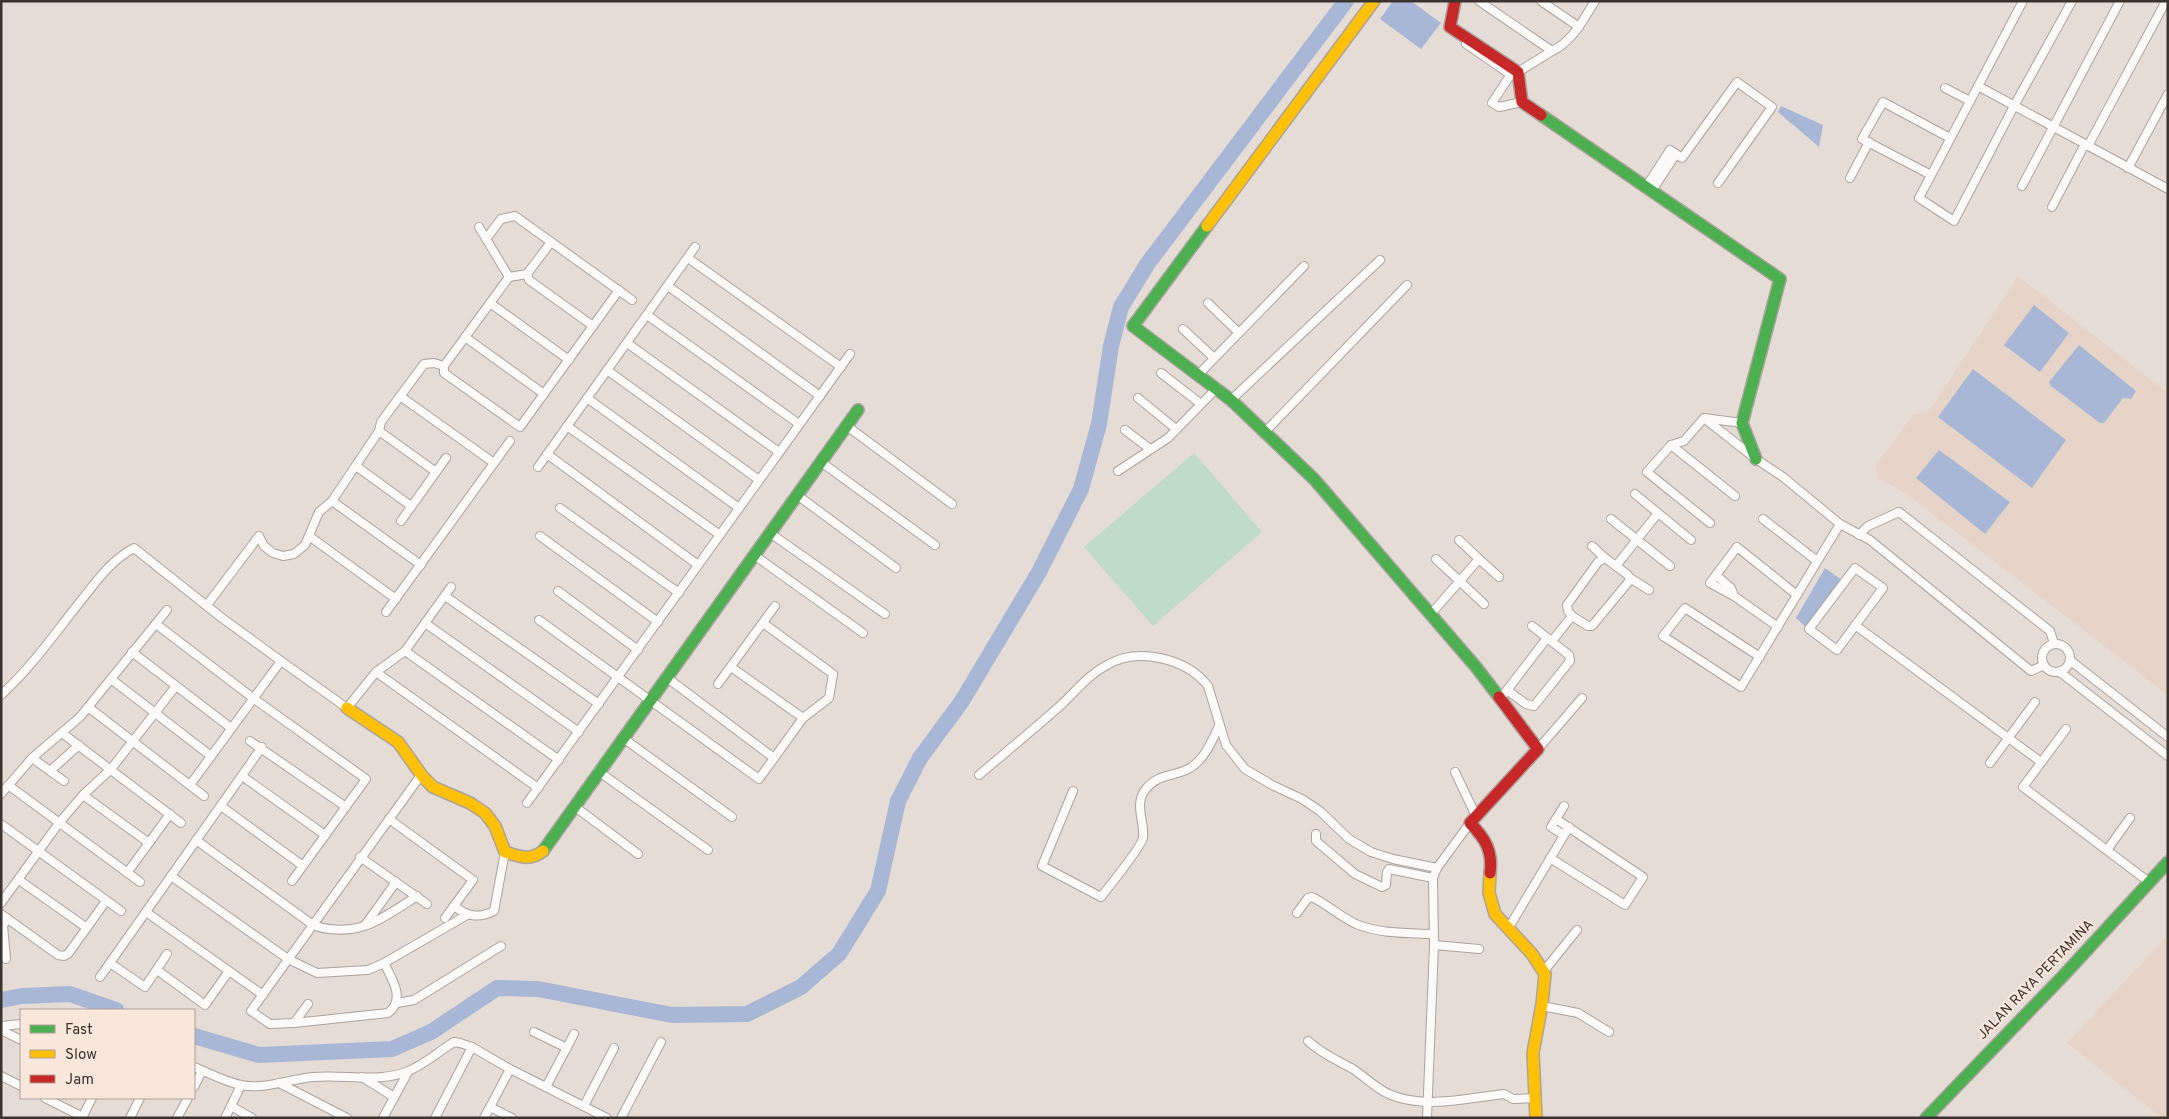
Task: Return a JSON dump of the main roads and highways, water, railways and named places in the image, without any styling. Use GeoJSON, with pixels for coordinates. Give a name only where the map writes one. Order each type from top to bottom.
{"type":"FeatureCollection","features":[{"type":"Feature","properties":{"kind":"water"},"geometry":{"type":"Polygon","coordinates":[[[1393,1],[1411,1],[1441,23],[1421,49],[1380,19],[1393,1]]]}},
{"type":"Feature","properties":{"kind":"water"},"geometry":{"type":"Polygon","coordinates":[[[1781,106],[1823,125],[1819,147],[1778,112],[1781,106]]]}},
{"type":"Feature","properties":{"kind":"water"},"geometry":{"type":"Polygon","coordinates":[[[2034,305],[2069,333],[2040,372],[2004,345],[2034,305]]]}},
{"type":"Feature","properties":{"kind":"water"},"geometry":{"type":"Polygon","coordinates":[[[2079,345],[2136,391],[2131,399],[2123,398],[2104,423],[2100,423],[2051,386],[2049,382],[2079,345]]]}},
{"type":"Feature","properties":{"kind":"water"},"geometry":{"type":"Polygon","coordinates":[[[1973,369],[2066,440],[2032,488],[1938,417],[1973,369]]]}},
{"type":"Feature","properties":{"kind":"water"},"geometry":{"type":"Polygon","coordinates":[[[1939,450],[2010,502],[1985,534],[1916,478],[1939,450]]]}},
{"type":"Feature","properties":{"kind":"water"},"geometry":{"type":"Polygon","coordinates":[[[1825,568],[1842,580],[1807,628],[1796,618],[1825,568]]]}},
{"type":"Feature","properties":{"kind":"waterway"},"geometry":{"type":"LineString","coordinates":[[195,1036],[259,1055],[392,1049],[431,1032],[497,988],[538,989],[672,1015],[747,1014],[801,987],[839,954],[878,891],[898,801],[920,758],[962,701],[1039,572],[1081,489],[1099,424],[1111,346],[1121,307],[1148,263],[1346,1]]}},
{"type":"Feature","properties":{"kind":"waterway"},"geometry":{"type":"LineString","coordinates":[[1,1000],[22,996],[70,994],[113,1009]]}}]}
